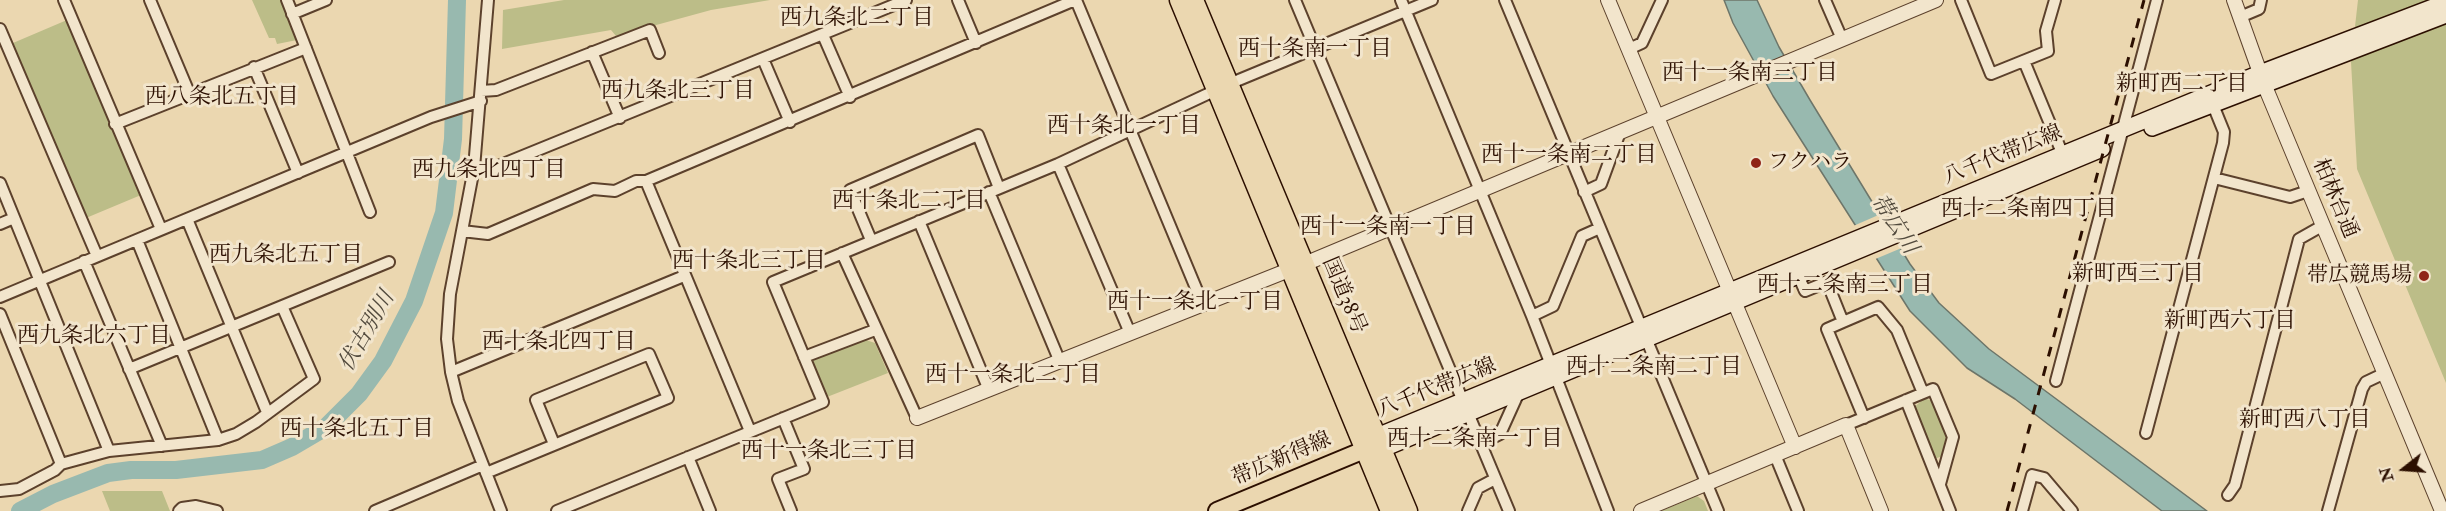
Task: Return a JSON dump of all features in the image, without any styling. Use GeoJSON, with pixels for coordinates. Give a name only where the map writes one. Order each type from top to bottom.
{"type":"FeatureCollection","features":[{"type":"Feature","properties":{"kind":"highway","name":"国道38号"},"geometry":{"type":"LineString","coordinates":[[1179,0],[1222,88],[1297,266],[1380,443],[1408,511]]}},
{"type":"Feature","properties":{"kind":"highway","name":"国道38号"},"geometry":{"type":"LineString","coordinates":[[1194,0],[1222,88]]}},
{"type":"Feature","properties":{"kind":"highway","name":"国道38号"},"geometry":{"type":"LineString","coordinates":[[1297,266],[1364,450],[1390,511]]}},
{"type":"Feature","properties":{"kind":"main road","name":"八千代帯広線"},"geometry":{"type":"LineString","coordinates":[[1364,450],[2446,2]]}},
{"type":"Feature","properties":{"kind":"main road","name":"八千代帯広線"},"geometry":{"type":"LineString","coordinates":[[2122,135],[2213,105],[2262,79],[2446,15]]}},
{"type":"Feature","properties":{"kind":"main road","name":"八千代帯広線"},"geometry":{"type":"LineString","coordinates":[[1733,297],[1798,275],[1857,245]]}},
{"type":"Feature","properties":{"kind":"main road","name":"八千代帯広線"},"geometry":{"type":"LineString","coordinates":[[1466,407],[1519,392],[1552,371]]}},
{"type":"Feature","properties":{"kind":"main road","name":"帯広新得線"},"geometry":{"type":"LineString","coordinates":[[1217,511],[1364,450]]}},
{"type":"Feature","properties":{"kind":"street"},"geometry":{"type":"LineString","coordinates":[[64,0],[161,229]]}},
{"type":"Feature","properties":{"kind":"street"},"geometry":{"type":"LineString","coordinates":[[150,0],[190,95]]}},
{"type":"Feature","properties":{"kind":"street"},"geometry":{"type":"LineString","coordinates":[[287,0],[370,212]]}},
{"type":"Feature","properties":{"kind":"street"},"geometry":{"type":"LineString","coordinates":[[292,14],[326,0]]}},
{"type":"Feature","properties":{"kind":"street"},"geometry":{"type":"LineString","coordinates":[[488,0],[474,168],[447,321],[451,372],[458,401],[501,511]]}},
{"type":"Feature","properties":{"kind":"street"},"geometry":{"type":"LineString","coordinates":[[474,168],[491,169],[906,0]]}},
{"type":"Feature","properties":{"kind":"street"},"geometry":{"type":"LineString","coordinates":[[958,0],[976,43]]}},
{"type":"Feature","properties":{"kind":"street"},"geometry":{"type":"LineString","coordinates":[[462,231],[488,234],[593,189],[615,191],[636,181],[646,181],[1076,0],[1203,305]]}},
{"type":"Feature","properties":{"kind":"street"},"geometry":{"type":"LineString","coordinates":[[1295,0],[1509,511]]}},
{"type":"Feature","properties":{"kind":"street"},"geometry":{"type":"LineString","coordinates":[[1401,0],[1532,316],[1608,511]]}},
{"type":"Feature","properties":{"kind":"street"},"geometry":{"type":"LineString","coordinates":[[557,511],[823,402],[773,282],[1058,164],[1132,132],[1222,88],[1432,0]]}},
{"type":"Feature","properties":{"kind":"street"},"geometry":{"type":"LineString","coordinates":[[1505,0],[1718,511]]}},
{"type":"Feature","properties":{"kind":"street"},"geometry":{"type":"LineString","coordinates":[[1608,0],[1794,447]]}},
{"type":"Feature","properties":{"kind":"street"},"geometry":{"type":"LineString","coordinates":[[1629,50],[1642,43],[1662,0]]}},
{"type":"Feature","properties":{"kind":"street"},"geometry":{"type":"LineString","coordinates":[[1824,0],[1842,39]]}},
{"type":"Feature","properties":{"kind":"street"},"geometry":{"type":"LineString","coordinates":[[842,253],[874,330],[917,418],[1203,305],[1842,39],[1921,3],[1936,0]]}},
{"type":"Feature","properties":{"kind":"street"},"geometry":{"type":"LineString","coordinates":[[1961,0],[1991,74],[2048,51],[2046,31],[2055,0]]}},
{"type":"Feature","properties":{"kind":"street"},"geometry":{"type":"LineString","coordinates":[[2056,381],[2157,0]]}},
{"type":"Feature","properties":{"kind":"street","name":"柏林台通"},"geometry":{"type":"LineString","coordinates":[[2234,0],[2262,79],[2442,511]]}},
{"type":"Feature","properties":{"kind":"street"},"geometry":{"type":"LineString","coordinates":[[2240,17],[2259,9],[2261,0]]}},
{"type":"Feature","properties":{"kind":"street"},"geometry":{"type":"LineString","coordinates":[[0,28],[4,49],[97,256]]}},
{"type":"Feature","properties":{"kind":"street"},"geometry":{"type":"LineString","coordinates":[[0,297],[481,96],[650,30],[659,53]]}},
{"type":"Feature","properties":{"kind":"street"},"geometry":{"type":"LineString","coordinates":[[824,35],[850,97]]}},
{"type":"Feature","properties":{"kind":"street"},"geometry":{"type":"LineString","coordinates":[[116,124],[306,48]]}},
{"type":"Feature","properties":{"kind":"street"},"geometry":{"type":"LineString","coordinates":[[592,52],[620,118]]}},
{"type":"Feature","properties":{"kind":"street"},"geometry":{"type":"LineString","coordinates":[[763,59],[790,122]]}},
{"type":"Feature","properties":{"kind":"street"},"geometry":{"type":"LineString","coordinates":[[2024,61],[2065,160]]}},
{"type":"Feature","properties":{"kind":"street"},"geometry":{"type":"LineString","coordinates":[[254,67],[298,173]]}},
{"type":"Feature","properties":{"kind":"street"},"geometry":{"type":"LineString","coordinates":[[2146,433],[2214,178],[2224,132],[2213,105]]}},
{"type":"Feature","properties":{"kind":"street"},"geometry":{"type":"LineString","coordinates":[[1584,192],[1601,184],[1620,132]]}},
{"type":"Feature","properties":{"kind":"street"},"geometry":{"type":"LineString","coordinates":[[871,240],[850,189],[978,135],[994,190],[1060,362]]}},
{"type":"Feature","properties":{"kind":"street"},"geometry":{"type":"LineString","coordinates":[[1058,164],[1130,333]]}},
{"type":"Feature","properties":{"kind":"street"},"geometry":{"type":"LineString","coordinates":[[2214,178],[2290,197],[2308,191]]}},
{"type":"Feature","properties":{"kind":"street"},"geometry":{"type":"LineString","coordinates":[[646,181],[750,430]]}},
{"type":"Feature","properties":{"kind":"street"},"geometry":{"type":"LineString","coordinates":[[0,183],[109,451]]}},
{"type":"Feature","properties":{"kind":"street"},"geometry":{"type":"LineString","coordinates":[[0,224],[14,218]]}},
{"type":"Feature","properties":{"kind":"street"},"geometry":{"type":"LineString","coordinates":[[187,219],[267,412]]}},
{"type":"Feature","properties":{"kind":"street"},"geometry":{"type":"LineString","coordinates":[[919,221],[989,390]]}},
{"type":"Feature","properties":{"kind":"street"},"geometry":{"type":"LineString","coordinates":[[2228,495],[2235,485],[2299,239],[2322,226]]}},
{"type":"Feature","properties":{"kind":"street"},"geometry":{"type":"LineString","coordinates":[[1532,316],[1553,306],[1582,236],[1600,228]]}},
{"type":"Feature","properties":{"kind":"street"},"geometry":{"type":"LineString","coordinates":[[136,240],[218,440]]}},
{"type":"Feature","properties":{"kind":"street"},"geometry":{"type":"LineString","coordinates":[[84,261],[162,446]]}},
{"type":"Feature","properties":{"kind":"street"},"geometry":{"type":"LineString","coordinates":[[129,369],[389,261]]}},
{"type":"Feature","properties":{"kind":"street"},"geometry":{"type":"LineString","coordinates":[[1798,275],[1805,291],[1827,282],[1843,322]]}},
{"type":"Feature","properties":{"kind":"street"},"geometry":{"type":"LineString","coordinates":[[451,372],[684,276]]}},
{"type":"Feature","properties":{"kind":"street"},"geometry":{"type":"LineString","coordinates":[[1,486],[19,489],[55,470],[61,464],[109,451],[218,440],[236,434],[314,379],[282,306]]}},
{"type":"Feature","properties":{"kind":"street"},"geometry":{"type":"LineString","coordinates":[[1864,418],[1827,329],[1878,307],[1897,330],[1923,393]]}},
{"type":"Feature","properties":{"kind":"street"},"geometry":{"type":"LineString","coordinates":[[0,314],[61,464]]}},
{"type":"Feature","properties":{"kind":"street"},"geometry":{"type":"LineString","coordinates":[[804,357],[874,330]]}},
{"type":"Feature","properties":{"kind":"street"},"geometry":{"type":"LineString","coordinates":[[375,511],[554,444],[668,398],[649,354],[536,400],[554,444]]}},
{"type":"Feature","properties":{"kind":"street"},"geometry":{"type":"LineString","coordinates":[[2328,511],[2362,389],[2366,382],[2385,373]]}},
{"type":"Feature","properties":{"kind":"street"},"geometry":{"type":"LineString","coordinates":[[1641,511],[1933,389],[1953,437],[1940,484]]}},
{"type":"Feature","properties":{"kind":"street"},"geometry":{"type":"LineString","coordinates":[[1480,444],[1500,434],[1519,392]]}},
{"type":"Feature","properties":{"kind":"street"},"geometry":{"type":"LineString","coordinates":[[1906,400],[1950,511]]}},
{"type":"Feature","properties":{"kind":"street"},"geometry":{"type":"LineString","coordinates":[[783,417],[804,469],[778,479],[791,511]]}},
{"type":"Feature","properties":{"kind":"street"},"geometry":{"type":"LineString","coordinates":[[1846,425],[1881,511]]}},
{"type":"Feature","properties":{"kind":"street"},"geometry":{"type":"LineString","coordinates":[[1775,455],[1798,511]]}},
{"type":"Feature","properties":{"kind":"street"},"geometry":{"type":"LineString","coordinates":[[688,457],[710,511]]}},
{"type":"Feature","properties":{"kind":"street"},"geometry":{"type":"LineString","coordinates":[[2022,511],[2032,475],[2044,478],[2071,510]]}},
{"type":"Feature","properties":{"kind":"street"},"geometry":{"type":"LineString","coordinates":[[1468,511],[1478,488],[1495,479]]}},
{"type":"Feature","properties":{"kind":"street"},"geometry":{"type":"LineString","coordinates":[[179,511],[182,508],[196,506],[217,511]]}},
{"type":"Feature","properties":{"kind":"green space"},"geometry":{"type":"Polygon","coordinates":[[[252,0],[281,0],[297,40],[277,44],[275,38],[269,38],[252,0]]]}},
{"type":"Feature","properties":{"kind":"green space"},"geometry":{"type":"Polygon","coordinates":[[[564,0],[770,0],[711,10],[616,36],[611,30],[502,49],[503,10],[564,0]]]}},
{"type":"Feature","properties":{"kind":"green space","name":"帯広競馬場"},"geometry":{"type":"Polygon","coordinates":[[[2358,0],[2446,0],[2446,383],[2357,169],[2351,62],[2358,0]]]}},
{"type":"Feature","properties":{"kind":"green space"},"geometry":{"type":"Polygon","coordinates":[[[67,20],[141,195],[86,218],[13,43],[67,20]]]}},
{"type":"Feature","properties":{"kind":"green space"},"geometry":{"type":"Polygon","coordinates":[[[863,339],[875,343],[888,373],[827,397],[812,361],[863,339]]]}},
{"type":"Feature","properties":{"kind":"green space"},"geometry":{"type":"Polygon","coordinates":[[[1925,398],[1932,401],[1947,438],[1943,456],[1934,459],[1913,408],[1925,398]]]}},
{"type":"Feature","properties":{"kind":"green space"},"geometry":{"type":"Polygon","coordinates":[[[102,491],[162,491],[170,511],[110,511],[102,491]]]}},
{"type":"Feature","properties":{"kind":"green space"},"geometry":{"type":"Polygon","coordinates":[[[1697,496],[1704,501],[1708,511],[1661,511],[1697,496]]]}},
{"type":"Feature","properties":{"kind":"water"},"geometry":{"type":"Polygon","coordinates":[[[1724,0],[1757,0],[1779,47],[1810,100],[1910,264],[1939,303],[1989,349],[2207,511],[2162,511],[2015,399],[1967,368],[1910,311],[1773,96],[1733,23],[1724,0]]]}},
{"type":"Feature","properties":{"kind":"pier"},"geometry":{"type":"Polygon","coordinates":[[[1883,213],[1904,247],[1873,260],[1851,227],[1883,213]]]}},
{"type":"Feature","properties":{"kind":"waterway","name":"伏古別川"},"geometry":{"type":"LineString","coordinates":[[20,511],[53,494],[108,473],[131,470],[176,470],[262,460],[292,447],[326,427],[359,394],[383,361],[414,301],[444,213],[453,139],[457,0]]}},
{"type":"Feature","properties":{"kind":"railway"},"geometry":{"type":"LineString","coordinates":[[2007,511],[2144,0]]}},
{"type":"Feature","properties":{"kind":"place","name":"フクハラ"},"geometry":{"type":"Point","coordinates":[1756,163]}},
{"type":"Feature","properties":{"kind":"place","name":"帯広競馬場"},"geometry":{"type":"Point","coordinates":[2424,276]}},
{"type":"Feature","properties":{"kind":"district","name":"西九条北二丁目"},"geometry":{"type":"Point","coordinates":[857,19]}},
{"type":"Feature","properties":{"kind":"district","name":"西十条南一丁目"},"geometry":{"type":"Point","coordinates":[1315,50]}},
{"type":"Feature","properties":{"kind":"district","name":"西十一条南三丁目"},"geometry":{"type":"Point","coordinates":[1750,74]}},
{"type":"Feature","properties":{"kind":"district","name":"新町西二丁目"},"geometry":{"type":"Point","coordinates":[2182,85]}},
{"type":"Feature","properties":{"kind":"district","name":"西九条北三丁目"},"geometry":{"type":"Point","coordinates":[678,92]}},
{"type":"Feature","properties":{"kind":"district","name":"西八条北五丁目"},"geometry":{"type":"Point","coordinates":[222,98]}},
{"type":"Feature","properties":{"kind":"district","name":"西十条北一丁目"},"geometry":{"type":"Point","coordinates":[1124,127]}},
{"type":"Feature","properties":{"kind":"district","name":"西十一条南二丁目"},"geometry":{"type":"Point","coordinates":[1569,156]}},
{"type":"Feature","properties":{"kind":"district","name":"西九条北四丁目"},"geometry":{"type":"Point","coordinates":[489,171]}},
{"type":"Feature","properties":{"kind":"district","name":"西十条北二丁目"},"geometry":{"type":"Point","coordinates":[909,202]}},
{"type":"Feature","properties":{"kind":"district","name":"西十二条南四丁目"},"geometry":{"type":"Point","coordinates":[2029,210]}},
{"type":"Feature","properties":{"kind":"district","name":"西十一条南一丁目"},"geometry":{"type":"Point","coordinates":[1388,228]}},
{"type":"Feature","properties":{"kind":"district","name":"西九条北五丁目"},"geometry":{"type":"Point","coordinates":[286,256]}},
{"type":"Feature","properties":{"kind":"district","name":"西十条北三丁目"},"geometry":{"type":"Point","coordinates":[749,262]}},
{"type":"Feature","properties":{"kind":"district","name":"新町西三丁目"},"geometry":{"type":"Point","coordinates":[2138,275]}},
{"type":"Feature","properties":{"kind":"district","name":"西十二条南三丁目"},"geometry":{"type":"Point","coordinates":[1845,286]}},
{"type":"Feature","properties":{"kind":"district","name":"西十一条北一丁目"},"geometry":{"type":"Point","coordinates":[1195,303]}},
{"type":"Feature","properties":{"kind":"district","name":"新町西六丁目"},"geometry":{"type":"Point","coordinates":[2230,322]}},
{"type":"Feature","properties":{"kind":"district","name":"西九条北六丁目"},"geometry":{"type":"Point","coordinates":[94,337]}},
{"type":"Feature","properties":{"kind":"district","name":"西十条北四丁目"},"geometry":{"type":"Point","coordinates":[559,343]}},
{"type":"Feature","properties":{"kind":"district","name":"西十二条南二丁目"},"geometry":{"type":"Point","coordinates":[1654,368]}},
{"type":"Feature","properties":{"kind":"district","name":"西十一条北二丁目"},"geometry":{"type":"Point","coordinates":[1013,376]}},
{"type":"Feature","properties":{"kind":"district","name":"新町西八丁目"},"geometry":{"type":"Point","coordinates":[2305,421]}},
{"type":"Feature","properties":{"kind":"district","name":"西十条北五丁目"},"geometry":{"type":"Point","coordinates":[357,430]}},
{"type":"Feature","properties":{"kind":"district","name":"西十二条南一丁目"},"geometry":{"type":"Point","coordinates":[1475,440]}},
{"type":"Feature","properties":{"kind":"district","name":"西十一条北三丁目"},"geometry":{"type":"Point","coordinates":[829,452]}},
{"type":"Feature","properties":{"kind":"water label","name":"帯広川"},"geometry":{"type":"Point","coordinates":[1893,225]}}]}
